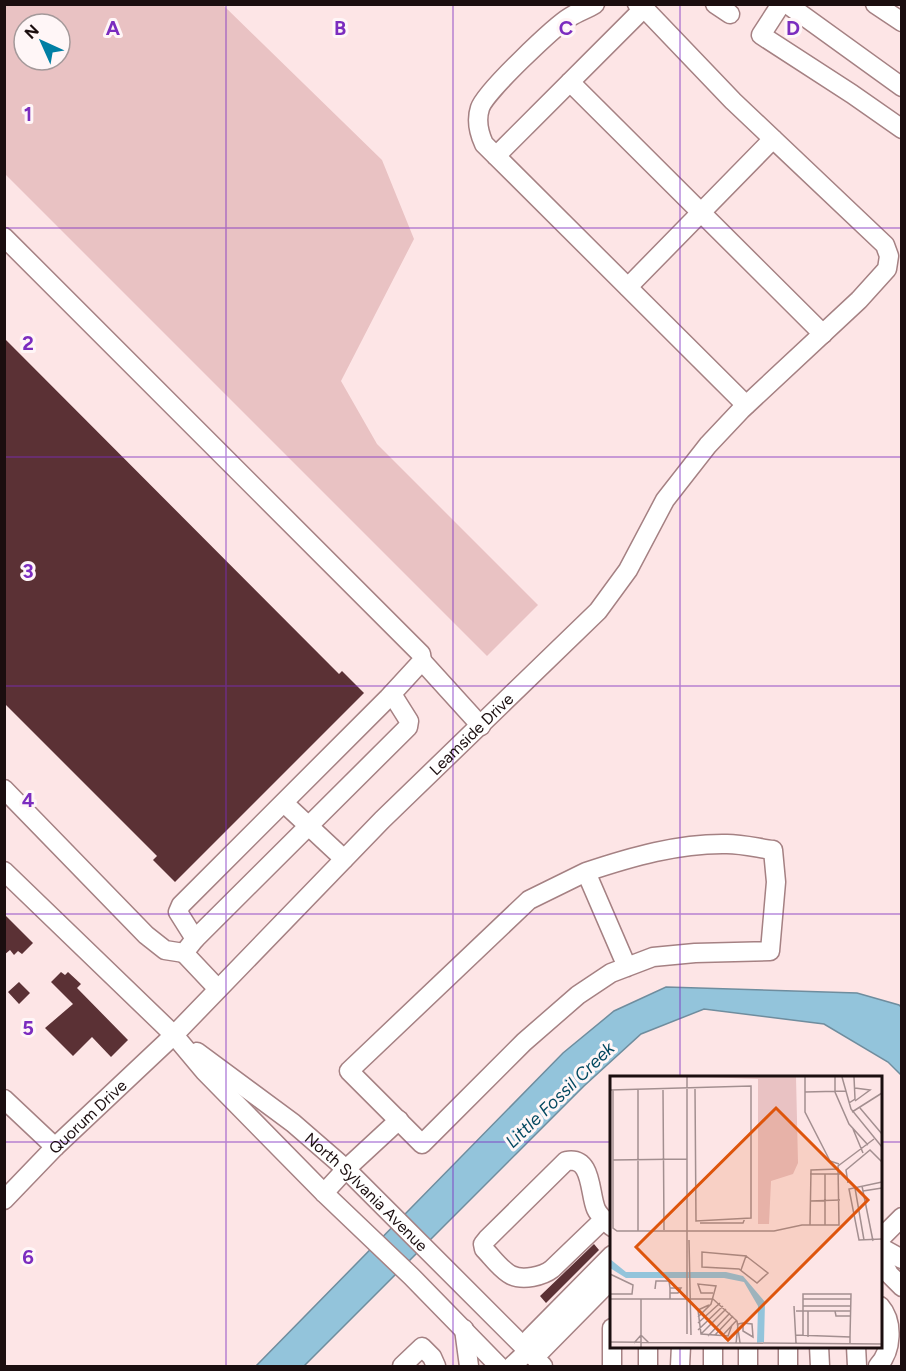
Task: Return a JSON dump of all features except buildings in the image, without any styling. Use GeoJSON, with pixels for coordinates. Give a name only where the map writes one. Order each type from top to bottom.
{"type":"FeatureCollection","features":[{"type":"Feature","properties":{"kind":"street"},"geometry":{"type":"LineString","coordinates":[[595,4],[570,17],[548,35],[488,93],[480,107],[479,133],[484,144],[744,408]]}},
{"type":"Feature","properties":{"kind":"street"},"geometry":{"type":"LineString","coordinates":[[781,4],[761,35],[902,129]]}},
{"type":"Feature","properties":{"kind":"street"},"geometry":{"type":"LineString","coordinates":[[787,4],[902,87]]}},
{"type":"Feature","properties":{"kind":"street"},"geometry":{"type":"LineString","coordinates":[[875,4],[902,22]]}},
{"type":"Feature","properties":{"kind":"street"},"geometry":{"type":"LineString","coordinates":[[496,156],[641,6]]}},
{"type":"Feature","properties":{"kind":"street","name":"Leamside Drive"},"geometry":{"type":"LineString","coordinates":[[174,1035],[344,859],[598,612],[628,570],[665,500],[708,445],[859,300],[886,269],[889,256],[885,245],[733,101],[641,6]]}},
{"type":"Feature","properties":{"kind":"street"},"geometry":{"type":"LineString","coordinates":[[570,82],[823,334]]}},
{"type":"Feature","properties":{"kind":"street"},"geometry":{"type":"LineString","coordinates":[[627,287],[773,139]]}},
{"type":"Feature","properties":{"kind":"street"},"geometry":{"type":"LineString","coordinates":[[4,237],[421,654],[422,661],[481,726]]}},
{"type":"Feature","properties":{"kind":"street"},"geometry":{"type":"LineString","coordinates":[[218,989],[189,946],[178,912],[181,905],[392,694],[422,661]]}},
{"type":"Feature","properties":{"kind":"street"},"geometry":{"type":"LineString","coordinates":[[4,789],[146,935],[165,950],[189,946],[408,727],[409,721],[392,694]]}},
{"type":"Feature","properties":{"kind":"street"},"geometry":{"type":"LineString","coordinates":[[284,802],[344,859]]}},
{"type":"Feature","properties":{"kind":"street"},"geometry":{"type":"LineString","coordinates":[[727,844],[773,850],[776,882],[770,951],[692,953],[653,957],[627,967],[611,973],[578,995],[524,1042],[422,1144],[349,1071],[530,900],[586,872],[631,857],[690,846],[727,844]]}},
{"type":"Feature","properties":{"kind":"street","name":"North Sylvania Avenue"},"geometry":{"type":"LineString","coordinates":[[4,870],[174,1035],[205,1072],[324,1193],[464,1329],[498,1366]]}},
{"type":"Feature","properties":{"kind":"street"},"geometry":{"type":"LineString","coordinates":[[586,872],[627,967]]}},
{"type":"Feature","properties":{"kind":"street","name":"North Sylvania Avenue"},"geometry":{"type":"LineString","coordinates":[[174,1035],[293,1123],[346,1169],[543,1366]]}},
{"type":"Feature","properties":{"kind":"street","name":"Quorum Drive"},"geometry":{"type":"LineString","coordinates":[[4,1200],[55,1147],[174,1035]]}},
{"type":"Feature","properties":{"kind":"street"},"geometry":{"type":"LineString","coordinates":[[4,1099],[55,1147]]}},
{"type":"Feature","properties":{"kind":"street"},"geometry":{"type":"LineString","coordinates":[[324,1193],[346,1169],[399,1120]]}},
{"type":"Feature","properties":{"kind":"street"},"geometry":{"type":"LineString","coordinates":[[572,1160],[578,1162],[587,1171],[597,1212],[608,1223],[542,1275],[527,1277],[510,1275],[484,1249],[483,1244],[567,1161],[572,1160]]}},
{"type":"Feature","properties":{"kind":"street"},"geometry":{"type":"LineString","coordinates":[[882,1237],[901,1217]]}},
{"type":"Feature","properties":{"kind":"street"},"geometry":{"type":"LineString","coordinates":[[882,1248],[902,1259]]}},
{"type":"Feature","properties":{"kind":"street"},"geometry":{"type":"LineString","coordinates":[[512,1366],[528,1351],[530,1338],[610,1257]]}},
{"type":"Feature","properties":{"kind":"street"},"geometry":{"type":"LineString","coordinates":[[882,1260],[889,1274],[902,1287]]}},
{"type":"Feature","properties":{"kind":"street"},"geometry":{"type":"LineString","coordinates":[[528,1351],[541,1351],[610,1281]]}},
{"type":"Feature","properties":{"kind":"street"},"geometry":{"type":"LineString","coordinates":[[878,1366],[889,1345],[889,1317],[882,1308]]}},
{"type":"Feature","properties":{"kind":"street"},"geometry":{"type":"LineString","coordinates":[[464,1329],[469,1366]]}},
{"type":"Feature","properties":{"kind":"street"},"geometry":{"type":"LineString","coordinates":[[402,1366],[422,1347],[432,1356],[436,1366]]}},
{"type":"Feature","properties":{"kind":"street"},"geometry":{"type":"LineString","coordinates":[[612,1347],[612,1366]]}},
{"type":"Feature","properties":{"kind":"street"},"geometry":{"type":"LineString","coordinates":[[648,1347],[648,1366]]}},
{"type":"Feature","properties":{"kind":"street"},"geometry":{"type":"LineString","coordinates":[[680,1366],[681,1347]]}},
{"type":"Feature","properties":{"kind":"street"},"geometry":{"type":"LineString","coordinates":[[713,1347],[713,1366]]}},
{"type":"Feature","properties":{"kind":"street"},"geometry":{"type":"LineString","coordinates":[[748,1347],[748,1366]]}},
{"type":"Feature","properties":{"kind":"street"},"geometry":{"type":"LineString","coordinates":[[788,1347],[788,1366]]}},
{"type":"Feature","properties":{"kind":"street"},"geometry":{"type":"LineString","coordinates":[[819,1347],[820,1366]]}},
{"type":"Feature","properties":{"kind":"street"},"geometry":{"type":"LineString","coordinates":[[856,1347],[857,1366]]}},
{"type":"Feature","properties":{"kind":"shaded area"},"geometry":{"type":"Polygon","coordinates":[[[4,5],[223,5],[382,160],[414,239],[341,381],[377,444],[538,605],[487,656],[5,174],[4,5]]]}},
{"type":"Feature","properties":{"kind":"water","name":"Little Fossil Creek"},"geometry":{"type":"Polygon","coordinates":[[[666,987],[857,993],[899,1005],[901,1007],[901,1075],[888,1062],[824,1024],[704,1009],[641,1034],[584,1086],[304,1366],[256,1366],[563,1053],[614,1011],[666,987]]]}}]}
